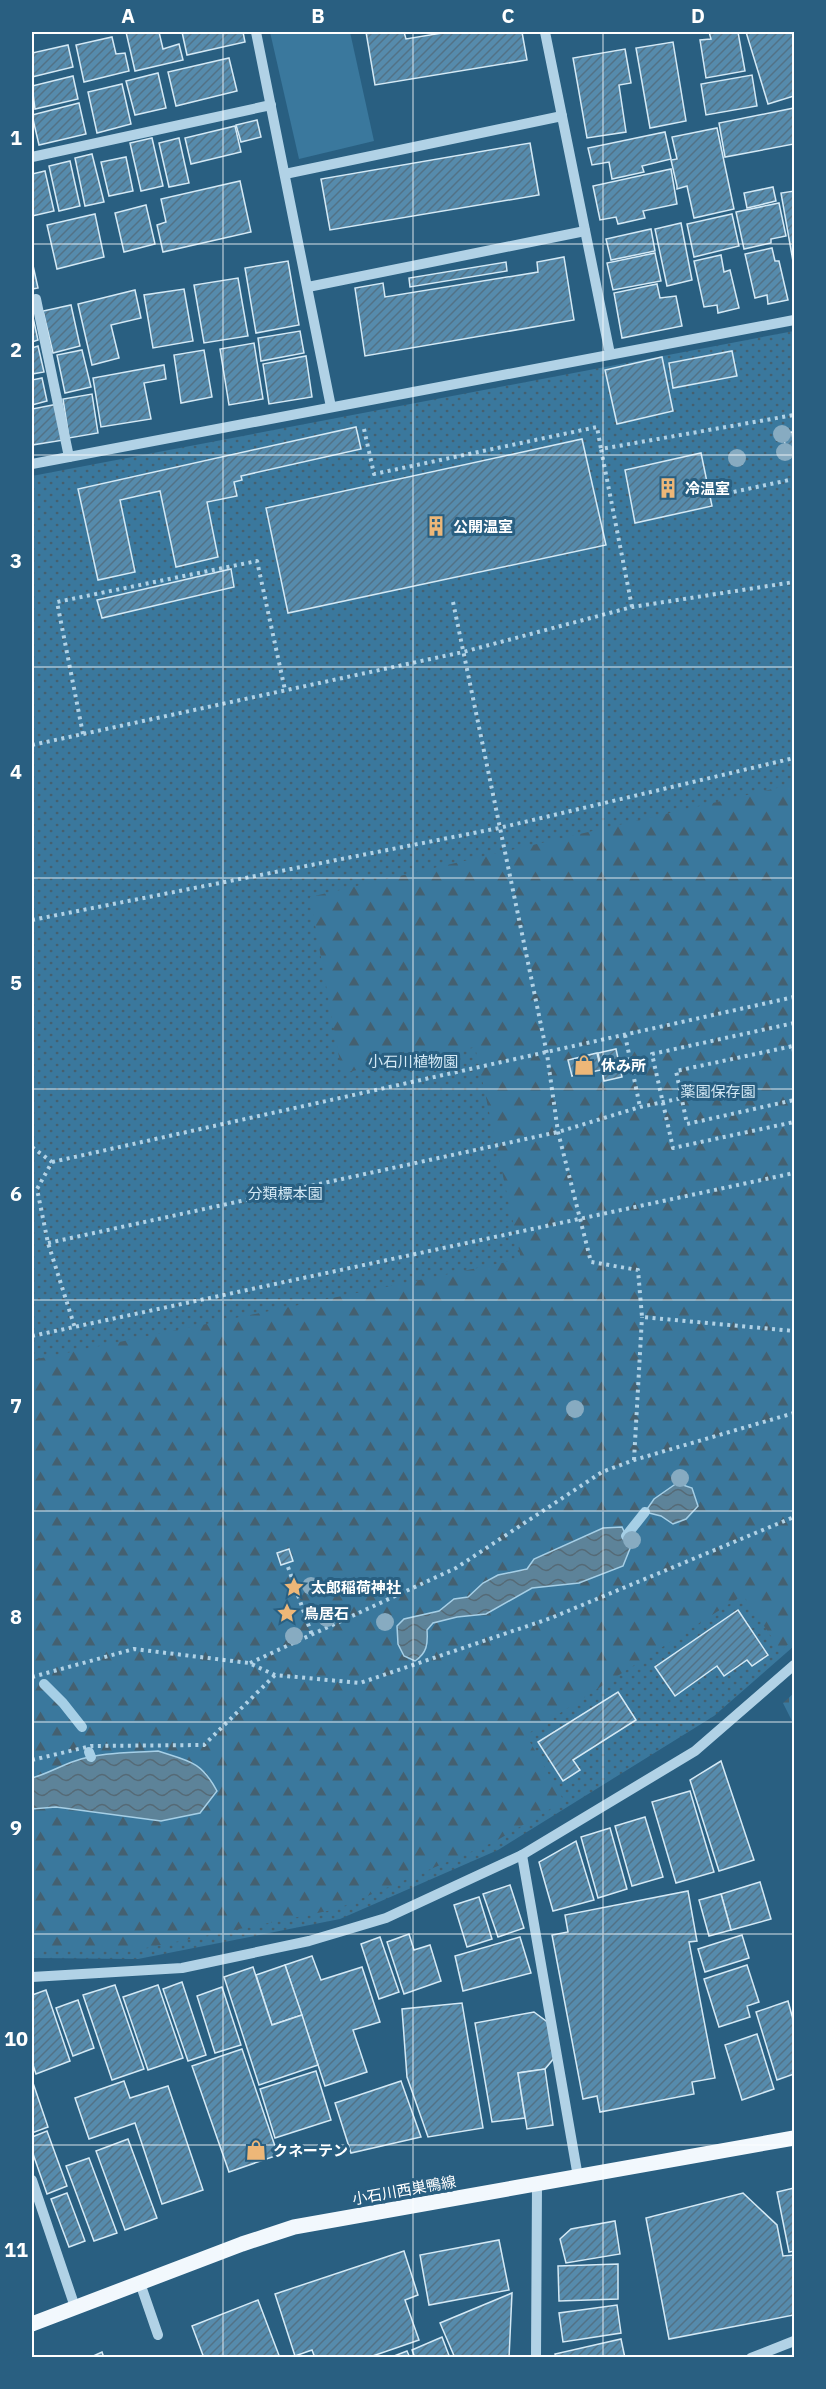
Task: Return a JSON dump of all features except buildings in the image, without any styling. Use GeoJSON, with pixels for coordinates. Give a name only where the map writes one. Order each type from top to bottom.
{"type":"FeatureCollection","features":[{"type":"Feature","properties":{"kind":"main road","name":"小石川西巣鴨線"},"geometry":{"type":"LineString","coordinates":[[32,2324],[242,2244],[294,2227],[795,2138]]}},
{"type":"Feature","properties":{"kind":"street"},"geometry":{"type":"LineString","coordinates":[[256,32],[331,407]]}},
{"type":"Feature","properties":{"kind":"street"},"geometry":{"type":"LineString","coordinates":[[545,32],[610,354]]}},
{"type":"Feature","properties":{"kind":"street"},"geometry":{"type":"LineString","coordinates":[[32,157],[271,105]]}},
{"type":"Feature","properties":{"kind":"street"},"geometry":{"type":"LineString","coordinates":[[285,174],[562,116]]}},
{"type":"Feature","properties":{"kind":"street"},"geometry":{"type":"LineString","coordinates":[[308,287],[585,231]]}},
{"type":"Feature","properties":{"kind":"street"},"geometry":{"type":"LineString","coordinates":[[36,299],[69,457]]}},
{"type":"Feature","properties":{"kind":"street"},"geometry":{"type":"LineString","coordinates":[[32,464],[795,320]]}},
{"type":"Feature","properties":{"kind":"street"},"geometry":{"type":"LineString","coordinates":[[32,1977],[182,1968],[309,1941],[386,1918],[522,1855],[695,1752],[795,1665]]}},
{"type":"Feature","properties":{"kind":"street"},"geometry":{"type":"LineString","coordinates":[[522,1855],[578,2177]]}},
{"type":"Feature","properties":{"kind":"street"},"geometry":{"type":"LineString","coordinates":[[32,2180],[75,2307]]}},
{"type":"Feature","properties":{"kind":"street"},"geometry":{"type":"LineString","coordinates":[[536,2358],[537,2184]]}},
{"type":"Feature","properties":{"kind":"street"},"geometry":{"type":"LineString","coordinates":[[140,2283],[158,2335]]}},
{"type":"Feature","properties":{"kind":"street"},"geometry":{"type":"LineString","coordinates":[[751,2358],[795,2341]]}},
{"type":"Feature","properties":{"kind":"path"},"geometry":{"type":"LineString","coordinates":[[601,448],[795,415]]}},
{"type":"Feature","properties":{"kind":"path"},"geometry":{"type":"LineString","coordinates":[[364,429],[374,474],[597,427],[632,608]]}},
{"type":"Feature","properties":{"kind":"path"},"geometry":{"type":"LineString","coordinates":[[718,495],[795,479]]}},
{"type":"Feature","properties":{"kind":"path"},"geometry":{"type":"LineString","coordinates":[[83,734],[57,602],[257,561],[285,690]]}},
{"type":"Feature","properties":{"kind":"path"},"geometry":{"type":"LineString","coordinates":[[32,746],[464,652],[632,608],[795,582]]}},
{"type":"Feature","properties":{"kind":"path"},"geometry":{"type":"LineString","coordinates":[[453,602],[547,1054],[558,1132],[578,1219],[591,1262],[638,1270],[642,1317],[634,1460]]}},
{"type":"Feature","properties":{"kind":"path"},"geometry":{"type":"LineString","coordinates":[[32,920],[499,828],[795,758]]}},
{"type":"Feature","properties":{"kind":"path"},"geometry":{"type":"LineString","coordinates":[[75,1328],[34,1190],[52,1162],[547,1054],[795,997]]}},
{"type":"Feature","properties":{"kind":"path"},"geometry":{"type":"LineString","coordinates":[[795,1023],[652,1054],[673,1148],[795,1122]]}},
{"type":"Feature","properties":{"kind":"path"},"geometry":{"type":"LineString","coordinates":[[626,1035],[640,1107]]}},
{"type":"Feature","properties":{"kind":"path"},"geometry":{"type":"LineString","coordinates":[[795,1052],[793,1046],[676,1071],[687,1124],[795,1100]]}},
{"type":"Feature","properties":{"kind":"path"},"geometry":{"type":"LineString","coordinates":[[48,1243],[558,1132],[640,1107],[682,1098]]}},
{"type":"Feature","properties":{"kind":"path"},"geometry":{"type":"LineString","coordinates":[[32,1146],[52,1162]]}},
{"type":"Feature","properties":{"kind":"path"},"geometry":{"type":"LineString","coordinates":[[32,1336],[795,1173]]}},
{"type":"Feature","properties":{"kind":"path"},"geometry":{"type":"LineString","coordinates":[[642,1317],[795,1331]]}},
{"type":"Feature","properties":{"kind":"path"},"geometry":{"type":"LineString","coordinates":[[249,1663],[456,1568],[602,1472],[634,1460],[795,1413]]}},
{"type":"Feature","properties":{"kind":"path"},"geometry":{"type":"LineString","coordinates":[[32,1677],[134,1649],[249,1663],[276,1675],[360,1683],[551,1618],[795,1517]]}},
{"type":"Feature","properties":{"kind":"path"},"geometry":{"type":"LineString","coordinates":[[288,1567],[312,1635]]}},
{"type":"Feature","properties":{"kind":"path"},"geometry":{"type":"LineString","coordinates":[[32,1760],[91,1746],[204,1745],[276,1675]]}},
{"type":"Feature","properties":{"kind":"green space"},"geometry":{"type":"Polygon","coordinates":[[[270,32],[350,32],[374,141],[299,159],[270,32]]]}},
{"type":"Feature","properties":{"kind":"green space","name":"小石川植物園"},"geometry":{"type":"Polygon","coordinates":[[[794,331],[794,1646],[714,1716],[498,1850],[340,1919],[138,1959],[32,1958],[32,476],[794,331]]]}},
{"type":"Feature","properties":{"kind":"green space","name":"薬園保存園"},"geometry":{"type":"Polygon","coordinates":[[[794,784],[794,1639],[781,1651],[743,1595],[526,1735],[564,1801],[494,1842],[337,1909],[136,1950],[32,1949],[32,1360],[521,1259],[475,1047],[342,1073],[310,897],[794,784]]]}},
{"type":"Feature","properties":{"kind":"green space"},"geometry":{"type":"Polygon","coordinates":[[[794,1693],[794,1725],[783,1703],[794,1693]]]}},
{"type":"Feature","properties":{"kind":"water"},"geometry":{"type":"Polygon","coordinates":[[[677,1483],[692,1488],[698,1506],[686,1519],[673,1524],[661,1516],[645,1512],[654,1499],[677,1483]]]}},
{"type":"Feature","properties":{"kind":"water"},"geometry":{"type":"Polygon","coordinates":[[[622,1527],[631,1546],[623,1566],[579,1583],[532,1588],[486,1614],[457,1617],[433,1623],[427,1630],[427,1644],[422,1655],[415,1661],[404,1656],[398,1644],[397,1626],[404,1619],[439,1611],[454,1599],[468,1597],[483,1583],[498,1575],[527,1569],[534,1559],[603,1528],[622,1527]]]}},
{"type":"Feature","properties":{"kind":"water"},"geometry":{"type":"Polygon","coordinates":[[[158,1751],[193,1763],[211,1781],[217,1791],[200,1813],[161,1821],[56,1807],[32,1809],[32,1778],[85,1758],[116,1753],[158,1751]]]}},
{"type":"Feature","properties":{"kind":"waterway"},"geometry":{"type":"LineString","coordinates":[[626,1536],[645,1512]]}},
{"type":"Feature","properties":{"kind":"waterway"},"geometry":{"type":"LineString","coordinates":[[44,1684],[82,1727]]}},
{"type":"Feature","properties":{"kind":"waterway"},"geometry":{"type":"LineString","coordinates":[[89,1752],[91,1757]]}},
{"type":"Feature","properties":{"kind":"place","name":"冷温室"},"geometry":{"type":"Point","coordinates":[668,488]}},
{"type":"Feature","properties":{"kind":"place","name":"公開温室"},"geometry":{"type":"Point","coordinates":[436,526]}},
{"type":"Feature","properties":{"kind":"place","name":"休み所"},"geometry":{"type":"Point","coordinates":[584,1065]}},
{"type":"Feature","properties":{"kind":"place","name":"太郎稲荷神社"},"geometry":{"type":"Point","coordinates":[294,1587]}},
{"type":"Feature","properties":{"kind":"place","name":"鳥居石"},"geometry":{"type":"Point","coordinates":[287,1613]}},
{"type":"Feature","properties":{"kind":"place","name":"クネーテン"},"geometry":{"type":"Point","coordinates":[256,2150]}},
{"type":"Feature","properties":{"kind":"park label","name":"分類標本園"},"geometry":{"type":"Point","coordinates":[285,1193]}}]}
